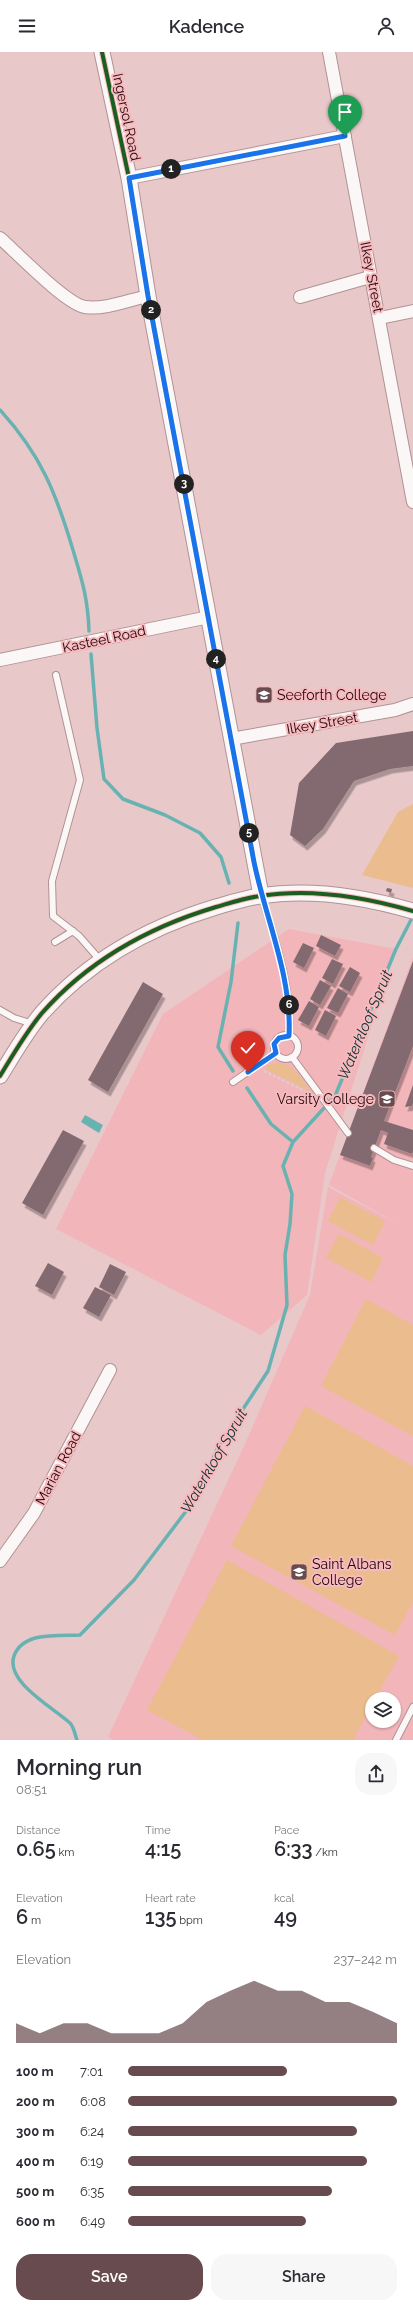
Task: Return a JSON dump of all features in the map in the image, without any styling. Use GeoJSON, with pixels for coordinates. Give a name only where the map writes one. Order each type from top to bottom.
{"type":"FeatureCollection","features":[{"type":"Feature","properties":{"kind":"street","name":"Ingersol Road"},"geometry":{"type":"LineString","coordinates":[[102,52],[129,178],[148,296],[261,895]]}},
{"type":"Feature","properties":{"kind":"street","name":"Ilkey Street"},"geometry":{"type":"LineString","coordinates":[[329,52],[370,277],[380,318],[413,502]]}},
{"type":"Feature","properties":{"kind":"street"},"geometry":{"type":"LineString","coordinates":[[129,178],[345,136]]}},
{"type":"Feature","properties":{"kind":"street"},"geometry":{"type":"LineString","coordinates":[[0,238],[63,294],[78,305],[95,307],[148,296]]}},
{"type":"Feature","properties":{"kind":"street"},"geometry":{"type":"LineString","coordinates":[[300,297],[370,277]]}},
{"type":"Feature","properties":{"kind":"street"},"geometry":{"type":"LineString","coordinates":[[380,318],[413,311]]}},
{"type":"Feature","properties":{"kind":"street","name":"Kasteel Road"},"geometry":{"type":"LineString","coordinates":[[0,660],[209,617]]}},
{"type":"Feature","properties":{"kind":"street","name":"Ilkey Street"},"geometry":{"type":"LineString","coordinates":[[231,739],[395,710],[413,704]]}},
{"type":"Feature","properties":{"kind":"street"},"geometry":{"type":"LineString","coordinates":[[0,1076],[34,1024],[66,989],[100,960],[132,941],[171,922],[261,895],[314,894],[407,910]]}},
{"type":"Feature","properties":{"kind":"street","name":"Marian Road"},"geometry":{"type":"LineString","coordinates":[[0,1561],[34,1513],[110,1370]]}},
{"type":"Feature","properties":{"kind":"lane"},"geometry":{"type":"LineString","coordinates":[[56,675],[80,780],[52,881],[53,916],[73,931],[100,960]]}},
{"type":"Feature","properties":{"kind":"lane"},"geometry":{"type":"LineString","coordinates":[[261,895],[274,932],[283,972],[289,1008],[289,1036],[297,1045],[296,1053],[292,1057],[283,1059],[276,1053],[274,1048],[276,1040],[283,1036],[289,1036]]}},
{"type":"Feature","properties":{"kind":"lane"},"geometry":{"type":"LineString","coordinates":[[55,942],[73,931]]}},
{"type":"Feature","properties":{"kind":"lane"},"geometry":{"type":"LineString","coordinates":[[0,1010],[14,1018],[34,1024]]}},
{"type":"Feature","properties":{"kind":"lane"},"geometry":{"type":"LineString","coordinates":[[233,1082],[276,1053]]}},
{"type":"Feature","properties":{"kind":"lane"},"geometry":{"type":"LineString","coordinates":[[292,1057],[336,1114],[348,1133]]}},
{"type":"Feature","properties":{"kind":"lane"},"geometry":{"type":"LineString","coordinates":[[374,1148],[394,1160],[413,1166]]}},
{"type":"Feature","properties":{"kind":"lane"},"geometry":{"type":"LineString","coordinates":[[396,1740],[413,1707]]}},
{"type":"Feature","properties":{"kind":"path"},"geometry":{"type":"LineString","coordinates":[[258,1066],[261,1070],[313,1095],[319,1092]]}},
{"type":"Feature","properties":{"kind":"shaded area"},"geometry":{"type":"Polygon","coordinates":[[[413,804],[413,888],[362,875],[398,812],[413,804]]]}},
{"type":"Feature","properties":{"kind":"shaded area"},"geometry":{"type":"Polygon","coordinates":[[[289,929],[396,949],[325,1173],[307,1295],[261,1335],[56,1229],[163,1014],[289,929]]]}},
{"type":"Feature","properties":{"kind":"shaded area","name":"Saint Albans College"},"geometry":{"type":"Polygon","coordinates":[[[413,957],[413,1740],[113,1740],[108,1737],[245,1444],[310,1295],[328,1187],[406,1228],[329,1185],[413,957]]]}},
{"type":"Feature","properties":{"kind":"shaded area"},"geometry":{"type":"Polygon","coordinates":[[[271,1064],[285,1064],[294,1070],[311,1092],[264,1068],[271,1064]]]}},
{"type":"Feature","properties":{"kind":"shaded area"},"geometry":{"type":"Polygon","coordinates":[[[340,1197],[385,1221],[373,1245],[328,1221],[340,1197]]]}},
{"type":"Feature","properties":{"kind":"shaded area"},"geometry":{"type":"Polygon","coordinates":[[[339,1234],[383,1258],[371,1282],[326,1258],[339,1234]]]}},
{"type":"Feature","properties":{"kind":"shaded area"},"geometry":{"type":"Polygon","coordinates":[[[366,1299],[413,1325],[413,1436],[321,1386],[366,1299]]]}},
{"type":"Feature","properties":{"kind":"shaded area"},"geometry":{"type":"Polygon","coordinates":[[[305,1406],[413,1466],[413,1602],[395,1635],[231,1546],[305,1406]]]}},
{"type":"Feature","properties":{"kind":"shaded area"},"geometry":{"type":"Polygon","coordinates":[[[227,1560],[399,1656],[379,1692],[365,1692],[365,1718],[353,1740],[203,1740],[147,1710],[227,1560]]]}},
{"type":"Feature","properties":{"kind":"water"},"geometry":{"type":"Polygon","coordinates":[[[85,1115],[103,1125],[99,1133],[81,1122],[85,1115]]]}},
{"type":"Feature","properties":{"kind":"building"},"geometry":{"type":"Polygon","coordinates":[[[413,731],[413,766],[390,769],[354,781],[323,829],[305,846],[290,835],[299,783],[336,743],[413,731]]]}},
{"type":"Feature","properties":{"kind":"building"},"geometry":{"type":"Polygon","coordinates":[[[387,888],[392,889],[391,893],[386,891],[387,888]]]}},
{"type":"Feature","properties":{"kind":"building"},"geometry":{"type":"Polygon","coordinates":[[[321,935],[341,945],[335,956],[316,946],[321,935]]]}},
{"type":"Feature","properties":{"kind":"building"},"geometry":{"type":"Polygon","coordinates":[[[303,943],[314,948],[304,968],[293,962],[303,943]]]}},
{"type":"Feature","properties":{"kind":"building"},"geometry":{"type":"Polygon","coordinates":[[[332,959],[343,964],[333,984],[322,978],[332,959]]]}},
{"type":"Feature","properties":{"kind":"building"},"geometry":{"type":"Polygon","coordinates":[[[413,961],[413,1046],[384,1121],[413,1130],[413,1151],[412,1154],[384,1144],[388,1133],[381,1130],[371,1157],[373,1158],[370,1166],[340,1155],[413,961]]]}},
{"type":"Feature","properties":{"kind":"building"},"geometry":{"type":"Polygon","coordinates":[[[350,967],[360,973],[350,992],[339,986],[350,967]]]}},
{"type":"Feature","properties":{"kind":"building"},"geometry":{"type":"Polygon","coordinates":[[[320,980],[331,986],[320,1005],[310,999],[320,980]]]}},
{"type":"Feature","properties":{"kind":"building"},"geometry":{"type":"Polygon","coordinates":[[[143,982],[163,994],[108,1092],[88,1080],[143,982]]]}},
{"type":"Feature","properties":{"kind":"building"},"geometry":{"type":"Polygon","coordinates":[[[338,988],[348,994],[338,1013],[327,1008],[338,988]]]}},
{"type":"Feature","properties":{"kind":"building"},"geometry":{"type":"Polygon","coordinates":[[[309,1001],[319,1007],[309,1026],[298,1020],[309,1001]]]}},
{"type":"Feature","properties":{"kind":"building"},"geometry":{"type":"Polygon","coordinates":[[[325,1010],[336,1016],[326,1036],[315,1030],[325,1010]]]}},
{"type":"Feature","properties":{"kind":"building"},"geometry":{"type":"Polygon","coordinates":[[[413,1085],[412,1106],[405,1107],[413,1085]]]}},
{"type":"Feature","properties":{"kind":"building"},"geometry":{"type":"Polygon","coordinates":[[[63,1130],[84,1141],[43,1215],[22,1203],[63,1130]]]}},
{"type":"Feature","properties":{"kind":"building"},"geometry":{"type":"Polygon","coordinates":[[[48,1263],[64,1272],[52,1295],[35,1286],[48,1263]]]}},
{"type":"Feature","properties":{"kind":"building"},"geometry":{"type":"Polygon","coordinates":[[[110,1264],[126,1272],[114,1295],[99,1287],[110,1264]]]}},
{"type":"Feature","properties":{"kind":"building"},"geometry":{"type":"Polygon","coordinates":[[[95,1287],[111,1295],[99,1317],[83,1308],[95,1287]]]}},
{"type":"Feature","properties":{"kind":"waterway"},"geometry":{"type":"LineString","coordinates":[[0,410],[37,459],[46,476],[60,510],[82,580],[86,599],[89,631]]}},
{"type":"Feature","properties":{"kind":"waterway"},"geometry":{"type":"LineString","coordinates":[[91,654],[97,728],[104,779],[123,799],[165,815],[200,833],[221,857],[229,883]]}},
{"type":"Feature","properties":{"kind":"waterway","name":"Waterkloof Spruit"},"geometry":{"type":"LineString","coordinates":[[77,1740],[70,1723],[33,1694],[24,1685],[13,1666],[14,1656],[25,1642],[42,1636],[80,1635],[134,1580],[196,1498],[218,1447],[268,1371],[287,1305],[285,1255],[290,1224],[292,1194],[283,1166],[293,1142],[335,1096],[396,949],[413,916]]}},
{"type":"Feature","properties":{"kind":"waterway"},"geometry":{"type":"LineString","coordinates":[[233,1071],[218,1047],[231,982],[238,923]]}},
{"type":"Feature","properties":{"kind":"waterway"},"geometry":{"type":"LineString","coordinates":[[247,1088],[271,1124],[293,1142]]}},
{"type":"Feature","properties":{"kind":"cycle path"},"geometry":{"type":"LineString","coordinates":[[102,52],[129,178],[148,296],[261,895]]}},
{"type":"Feature","properties":{"kind":"cycle path"},"geometry":{"type":"LineString","coordinates":[[0,1076],[42,1013],[60,994],[80,977],[100,961],[144,935],[191,915],[254,897],[298,893],[337,895],[413,911]]}},
{"type":"Feature","properties":{"kind":"place","name":"Seeforth College"},"geometry":{"type":"Point","coordinates":[264,695]}},
{"type":"Feature","properties":{"kind":"place","name":"Varsity College"},"geometry":{"type":"Point","coordinates":[387,1099]}},
{"type":"Feature","properties":{"kind":"place","name":"Saint Albans College"},"geometry":{"type":"Point","coordinates":[299,1572]}},
{"type":"Feature","properties":{"kind":"route"},"geometry":{"type":"LineString","coordinates":[[248,1072],[276,1053],[274,1052],[274,1044],[276,1040],[283,1036],[289,1036],[289,1008],[274,932],[261,895],[254,862],[137,236],[129,178],[345,136]]}}]}
